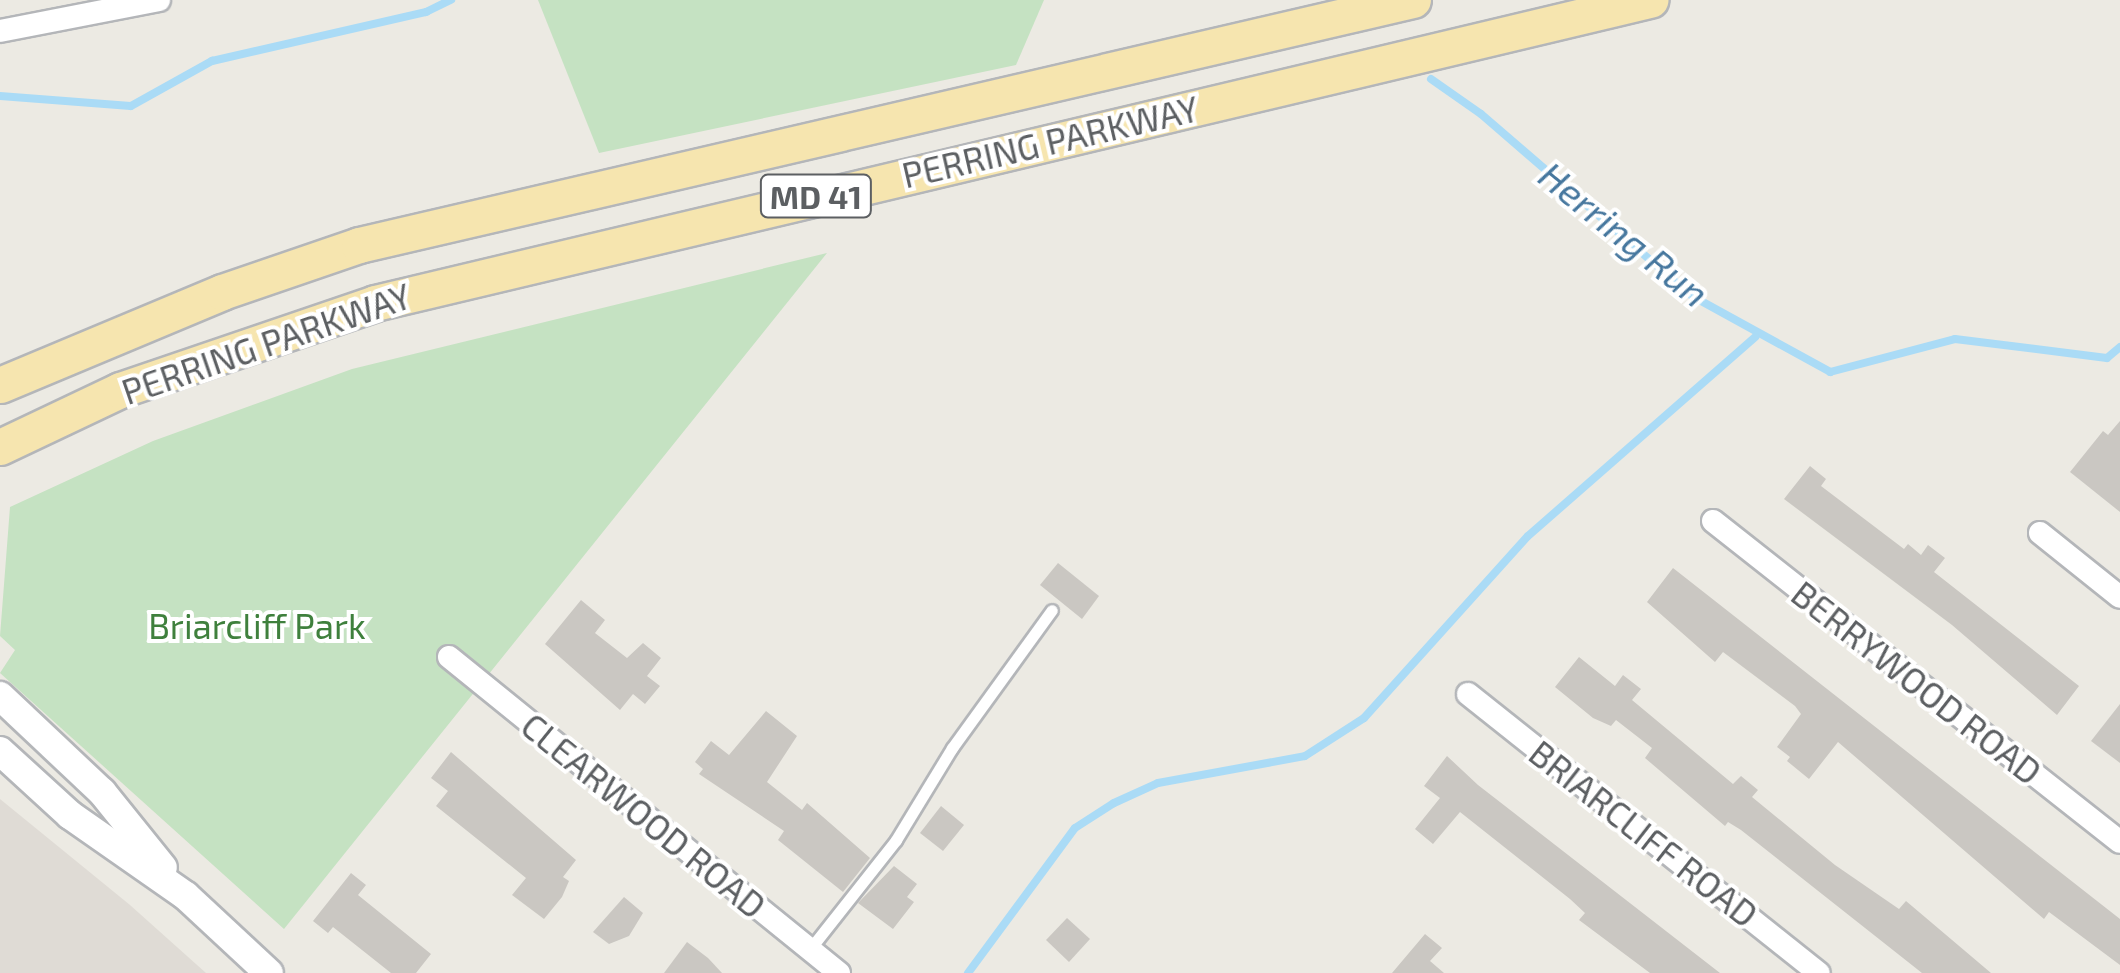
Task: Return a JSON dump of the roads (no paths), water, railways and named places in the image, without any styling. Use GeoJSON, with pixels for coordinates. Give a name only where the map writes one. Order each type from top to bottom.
{"type":"FeatureCollection","features":[{"type":"Feature","properties":{"kind":"main road","name":"PERRING PARKWAY"},"geometry":{"type":"LineString","coordinates":[[0,385],[222,292],[359,246],[1412,0]]}},
{"type":"Feature","properties":{"kind":"main road","name":"PERRING PARKWAY"},"geometry":{"type":"LineString","coordinates":[[2,448],[120,390],[375,303],[1650,0]]}},
{"type":"Feature","properties":{"kind":"street"},"geometry":{"type":"LineString","coordinates":[[0,30],[146,1]]}},
{"type":"Feature","properties":{"kind":"street","name":"BERRYWOOD ROAD"},"geometry":{"type":"LineString","coordinates":[[1713,521],[2120,842]]}},
{"type":"Feature","properties":{"kind":"street"},"geometry":{"type":"LineString","coordinates":[[2040,534],[2120,597]]}},
{"type":"Feature","properties":{"kind":"street","name":"CLEARWOOD ROAD"},"geometry":{"type":"LineString","coordinates":[[450,657],[839,973]]}},
{"type":"Feature","properties":{"kind":"street","name":"BRIARCLIFF ROAD"},"geometry":{"type":"LineString","coordinates":[[1468,694],[1820,973]]}},
{"type":"Feature","properties":{"kind":"street"},"geometry":{"type":"LineString","coordinates":[[0,696],[102,792],[186,896]]}},
{"type":"Feature","properties":{"kind":"street"},"geometry":{"type":"LineString","coordinates":[[0,752],[70,815],[186,896],[269,973]]}},
{"type":"Feature","properties":{"kind":"lane"},"geometry":{"type":"LineString","coordinates":[[810,949],[896,840],[952,748],[1052,610]]}},
{"type":"Feature","properties":{"kind":"waterway","name":"Herring Run"},"geometry":{"type":"LineString","coordinates":[[0,96],[131,106],[212,61],[426,12],[451,0]]}},
{"type":"Feature","properties":{"kind":"waterway"},"geometry":{"type":"LineString","coordinates":[[1431,79],[1481,114],[1692,296],[1830,372],[1955,339],[2107,358],[2120,347]]}},
{"type":"Feature","properties":{"kind":"waterway"},"geometry":{"type":"LineString","coordinates":[[968,973],[1075,828],[1114,803],[1158,783],[1305,756],[1364,718],[1528,536],[1755,337]]}},
{"type":"Feature","properties":{"kind":"park label","name":"Briarcliff Park"},"geometry":{"type":"Point","coordinates":[257,625]}}]}
